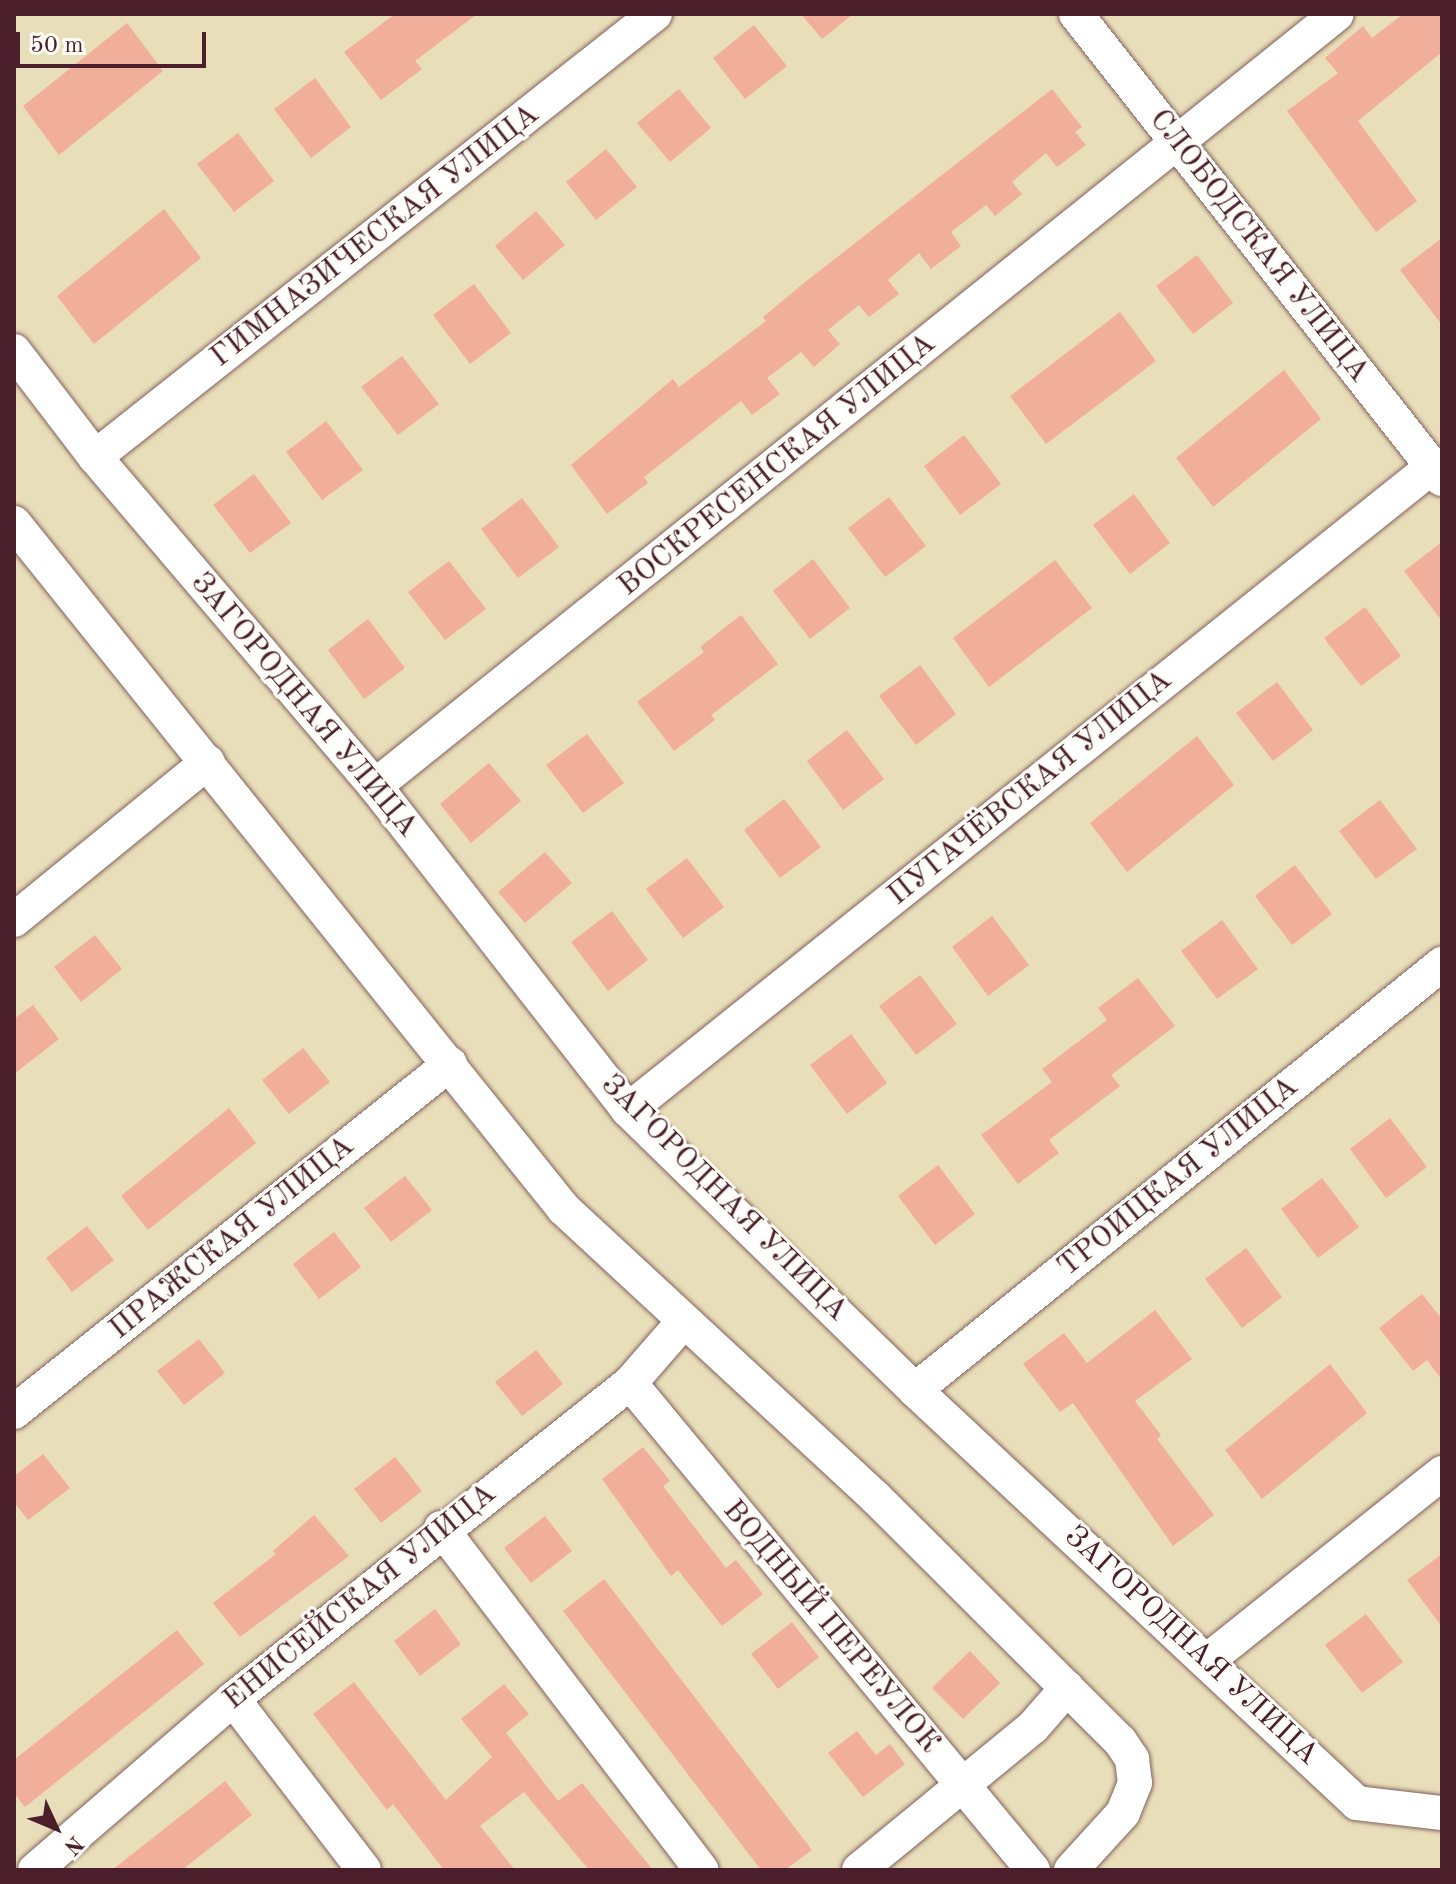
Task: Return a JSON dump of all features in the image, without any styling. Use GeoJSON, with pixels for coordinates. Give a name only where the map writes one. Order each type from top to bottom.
{"type":"FeatureCollection","features":[{"type":"Feature","properties":{"kind":"street","name":"ГИМНАЗИЧЕСКАЯ УЛИЦА"},"geometry":{"type":"LineString","coordinates":[[95,457],[655,14]]}},
{"type":"Feature","properties":{"kind":"street","name":"СЛОБОДСКАЯ УЛИЦА"},"geometry":{"type":"LineString","coordinates":[[1076,14],[1437,473]]}},
{"type":"Feature","properties":{"kind":"street","name":"ВОСКРЕСЕНСКАЯ УЛИЦА"},"geometry":{"type":"LineString","coordinates":[[375,786],[1337,14]]}},
{"type":"Feature","properties":{"kind":"street","name":"ЗАГОРОДНАЯ УЛИЦА"},"geometry":{"type":"LineString","coordinates":[[14,351],[95,457],[375,786],[628,1110],[915,1390],[1208,1660],[1357,1803],[1442,1813]]}},
{"type":"Feature","properties":{"kind":"street","name":"ПУГАЧЁВСКАЯ УЛИЦА"},"geometry":{"type":"LineString","coordinates":[[628,1110],[1437,473]]}},
{"type":"Feature","properties":{"kind":"street"},"geometry":{"type":"LineString","coordinates":[[14,523],[564,1209],[875,1497],[1120,1741],[1132,1759],[1135,1783],[1123,1813],[1071,1870]]}},
{"type":"Feature","properties":{"kind":"street"},"geometry":{"type":"LineString","coordinates":[[14,920],[208,762]]}},
{"type":"Feature","properties":{"kind":"street","name":"ТРОИЦКАЯ УЛИЦА"},"geometry":{"type":"LineString","coordinates":[[915,1390],[1442,964]]}},
{"type":"Feature","properties":{"kind":"street","name":"ПРАЖСКАЯ УЛИЦА"},"geometry":{"type":"LineString","coordinates":[[14,1412],[450,1064]]}},
{"type":"Feature","properties":{"kind":"street","name":"ЕНИСЕЙСКАЯ УЛИЦА"},"geometry":{"type":"LineString","coordinates":[[35,1870],[233,1699],[441,1528],[630,1383],[683,1322]]}},
{"type":"Feature","properties":{"kind":"street","name":"ВОДНЫЙ ПЕРЕУЛОК"},"geometry":{"type":"LineString","coordinates":[[630,1383],[1033,1870]]}},
{"type":"Feature","properties":{"kind":"street"},"geometry":{"type":"LineString","coordinates":[[1208,1660],[1442,1473]]}},
{"type":"Feature","properties":{"kind":"street"},"geometry":{"type":"LineString","coordinates":[[441,1528],[702,1870]]}},
{"type":"Feature","properties":{"kind":"street"},"geometry":{"type":"LineString","coordinates":[[859,1870],[964,1787],[1033,1727],[1067,1688]]}},
{"type":"Feature","properties":{"kind":"street"},"geometry":{"type":"LineString","coordinates":[[233,1699],[364,1870]]}},
{"type":"Feature","properties":{"kind":"building"},"geometry":{"type":"Polygon","coordinates":[[[395,14],[477,14],[415,61],[422,69],[381,100],[344,52],[395,14]]]}},
{"type":"Feature","properties":{"kind":"building"},"geometry":{"type":"Polygon","coordinates":[[[801,14],[853,14],[822,39],[801,14]]]}},
{"type":"Feature","properties":{"kind":"building"},"geometry":{"type":"Polygon","coordinates":[[[1403,14],[1442,14],[1442,52],[1358,121],[1417,201],[1376,232],[1287,111],[1338,73],[1325,58],[1363,26],[1372,38],[1403,14]]]}},
{"type":"Feature","properties":{"kind":"building"},"geometry":{"type":"Polygon","coordinates":[[[127,23],[163,71],[59,155],[23,106],[127,23]]]}},
{"type":"Feature","properties":{"kind":"building"},"geometry":{"type":"Polygon","coordinates":[[[754,25],[787,66],[745,99],[713,58],[754,25]]]}},
{"type":"Feature","properties":{"kind":"building"},"geometry":{"type":"Polygon","coordinates":[[[315,78],[351,127],[311,158],[274,109],[315,78]]]}},
{"type":"Feature","properties":{"kind":"building"},"geometry":{"type":"Polygon","coordinates":[[[679,89],[711,128],[670,162],[637,123],[679,89]]]}},
{"type":"Feature","properties":{"kind":"building"},"geometry":{"type":"Polygon","coordinates":[[[1052,89],[1082,127],[1075,132],[1086,145],[1057,167],[1046,153],[1012,182],[1022,194],[995,216],[986,205],[951,232],[961,246],[931,269],[919,253],[888,280],[899,294],[869,317],[859,305],[828,330],[840,344],[814,367],[801,352],[767,378],[780,394],[752,415],[741,401],[644,477],[648,483],[607,514],[571,465],[673,379],[679,387],[766,321],[763,317],[804,283],[1052,89]]]}},
{"type":"Feature","properties":{"kind":"building"},"geometry":{"type":"Polygon","coordinates":[[[238,133],[274,181],[234,212],[197,164],[238,133]]]}},
{"type":"Feature","properties":{"kind":"building"},"geometry":{"type":"Polygon","coordinates":[[[606,149],[637,187],[596,220],[566,182],[606,149]]]}},
{"type":"Feature","properties":{"kind":"building"},"geometry":{"type":"Polygon","coordinates":[[[164,209],[201,258],[94,344],[57,296],[164,209]]]}},
{"type":"Feature","properties":{"kind":"building"},"geometry":{"type":"Polygon","coordinates":[[[536,211],[565,245],[523,280],[495,246],[536,211]]]}},
{"type":"Feature","properties":{"kind":"building"},"geometry":{"type":"Polygon","coordinates":[[[1442,238],[1442,325],[1400,270],[1442,238]]]}},
{"type":"Feature","properties":{"kind":"building"},"geometry":{"type":"Polygon","coordinates":[[[1197,255],[1233,303],[1193,334],[1156,286],[1197,255]]]}},
{"type":"Feature","properties":{"kind":"building"},"geometry":{"type":"Polygon","coordinates":[[[474,284],[511,333],[470,364],[433,315],[474,284]]]}},
{"type":"Feature","properties":{"kind":"building"},"geometry":{"type":"Polygon","coordinates":[[[1120,312],[1156,361],[1046,444],[1010,396],[1120,312]]]}},
{"type":"Feature","properties":{"kind":"building"},"geometry":{"type":"Polygon","coordinates":[[[402,356],[439,404],[398,435],[361,387],[402,356]]]}},
{"type":"Feature","properties":{"kind":"building"},"geometry":{"type":"Polygon","coordinates":[[[1284,370],[1321,419],[1213,507],[1176,458],[1284,370]]]}},
{"type":"Feature","properties":{"kind":"building"},"geometry":{"type":"Polygon","coordinates":[[[326,421],[363,470],[322,500],[286,452],[326,421]]]}},
{"type":"Feature","properties":{"kind":"building"},"geometry":{"type":"Polygon","coordinates":[[[964,435],[1001,484],[960,515],[924,466],[964,435]]]}},
{"type":"Feature","properties":{"kind":"building"},"geometry":{"type":"Polygon","coordinates":[[[254,474],[291,523],[250,553],[213,505],[254,474]]]}},
{"type":"Feature","properties":{"kind":"building"},"geometry":{"type":"Polygon","coordinates":[[[1134,494],[1170,543],[1130,574],[1093,525],[1134,494]]]}},
{"type":"Feature","properties":{"kind":"building"},"geometry":{"type":"Polygon","coordinates":[[[889,497],[926,546],[885,577],[848,528],[889,497]]]}},
{"type":"Feature","properties":{"kind":"building"},"geometry":{"type":"Polygon","coordinates":[[[522,498],[559,547],[518,578],[481,529],[522,498]]]}},
{"type":"Feature","properties":{"kind":"building"},"geometry":{"type":"Polygon","coordinates":[[[1442,542],[1442,621],[1404,571],[1442,542]]]}},
{"type":"Feature","properties":{"kind":"building"},"geometry":{"type":"Polygon","coordinates":[[[813,559],[850,608],[810,639],[773,591],[813,559]]]}},
{"type":"Feature","properties":{"kind":"building"},"geometry":{"type":"Polygon","coordinates":[[[1055,560],[1092,608],[989,687],[953,638],[1055,560]]]}},
{"type":"Feature","properties":{"kind":"building"},"geometry":{"type":"Polygon","coordinates":[[[449,561],[486,609],[445,640],[408,592],[449,561]]]}},
{"type":"Feature","properties":{"kind":"building"},"geometry":{"type":"Polygon","coordinates":[[[1365,607],[1401,656],[1361,686],[1324,638],[1365,607]]]}},
{"type":"Feature","properties":{"kind":"building"},"geometry":{"type":"Polygon","coordinates":[[[741,615],[778,664],[711,715],[715,720],[674,751],[637,702],[704,652],[700,647],[741,615]]]}},
{"type":"Feature","properties":{"kind":"building"},"geometry":{"type":"Polygon","coordinates":[[[368,619],[405,668],[364,699],[328,650],[368,619]]]}},
{"type":"Feature","properties":{"kind":"building"},"geometry":{"type":"Polygon","coordinates":[[[920,665],[956,714],[916,745],[879,696],[920,665]]]}},
{"type":"Feature","properties":{"kind":"building"},"geometry":{"type":"Polygon","coordinates":[[[1277,682],[1313,730],[1273,761],[1236,713],[1277,682]]]}},
{"type":"Feature","properties":{"kind":"building"},"geometry":{"type":"Polygon","coordinates":[[[847,730],[884,779],[843,810],[807,761],[847,730]]]}},
{"type":"Feature","properties":{"kind":"building"},"geometry":{"type":"Polygon","coordinates":[[[587,734],[624,783],[583,813],[546,765],[587,734]]]}},
{"type":"Feature","properties":{"kind":"building"},"geometry":{"type":"Polygon","coordinates":[[[1197,736],[1234,785],[1127,872],[1090,823],[1197,736]]]}},
{"type":"Feature","properties":{"kind":"building"},"geometry":{"type":"Polygon","coordinates":[[[489,763],[521,801],[471,843],[440,804],[489,763]]]}},
{"type":"Feature","properties":{"kind":"building"},"geometry":{"type":"Polygon","coordinates":[[[784,799],[821,847],[780,878],[744,830],[784,799]]]}},
{"type":"Feature","properties":{"kind":"building"},"geometry":{"type":"Polygon","coordinates":[[[1380,800],[1417,849],[1376,879],[1339,831],[1380,800]]]}},
{"type":"Feature","properties":{"kind":"building"},"geometry":{"type":"Polygon","coordinates":[[[545,852],[572,883],[525,923],[498,892],[545,852]]]}},
{"type":"Feature","properties":{"kind":"building"},"geometry":{"type":"Polygon","coordinates":[[[687,858],[724,907],[683,938],[646,889],[687,858]]]}},
{"type":"Feature","properties":{"kind":"building"},"geometry":{"type":"Polygon","coordinates":[[[1295,865],[1332,914],[1292,945],[1255,896],[1295,865]]]}},
{"type":"Feature","properties":{"kind":"building"},"geometry":{"type":"Polygon","coordinates":[[[612,911],[648,960],[608,991],[571,942],[612,911]]]}},
{"type":"Feature","properties":{"kind":"building"},"geometry":{"type":"Polygon","coordinates":[[[992,916],[1029,965],[988,996],[952,947],[992,916]]]}},
{"type":"Feature","properties":{"kind":"building"},"geometry":{"type":"Polygon","coordinates":[[[1222,920],[1258,969],[1217,999],[1181,951],[1222,920]]]}},
{"type":"Feature","properties":{"kind":"building"},"geometry":{"type":"Polygon","coordinates":[[[95,935],[122,969],[81,1002],[54,967],[95,935]]]}},
{"type":"Feature","properties":{"kind":"building"},"geometry":{"type":"Polygon","coordinates":[[[920,975],[957,1024],[916,1055],[879,1006],[920,975]]]}},
{"type":"Feature","properties":{"kind":"building"},"geometry":{"type":"Polygon","coordinates":[[[1138,978],[1175,1026],[1111,1075],[1120,1086],[1049,1140],[1059,1153],[1018,1184],[981,1135],[1052,1082],[1042,1069],[1107,1020],[1098,1008],[1138,978]]]}},
{"type":"Feature","properties":{"kind":"building"},"geometry":{"type":"Polygon","coordinates":[[[33,1005],[59,1039],[14,1074],[14,1019],[33,1005]]]}},
{"type":"Feature","properties":{"kind":"building"},"geometry":{"type":"Polygon","coordinates":[[[851,1034],[887,1083],[847,1114],[810,1065],[851,1034]]]}},
{"type":"Feature","properties":{"kind":"building"},"geometry":{"type":"Polygon","coordinates":[[[303,1048],[330,1082],[289,1114],[262,1080],[303,1048]]]}},
{"type":"Feature","properties":{"kind":"building"},"geometry":{"type":"Polygon","coordinates":[[[229,1108],[256,1143],[148,1230],[121,1196],[229,1108]]]}},
{"type":"Feature","properties":{"kind":"building"},"geometry":{"type":"Polygon","coordinates":[[[1390,1118],[1427,1167],[1386,1198],[1350,1149],[1390,1118]]]}},
{"type":"Feature","properties":{"kind":"building"},"geometry":{"type":"Polygon","coordinates":[[[938,1165],[975,1214],[935,1245],[898,1196],[938,1165]]]}},
{"type":"Feature","properties":{"kind":"building"},"geometry":{"type":"Polygon","coordinates":[[[405,1176],[432,1210],[391,1242],[364,1208],[405,1176]]]}},
{"type":"Feature","properties":{"kind":"building"},"geometry":{"type":"Polygon","coordinates":[[[1322,1178],[1359,1227],[1318,1258],[1281,1209],[1322,1178]]]}},
{"type":"Feature","properties":{"kind":"building"},"geometry":{"type":"Polygon","coordinates":[[[87,1226],[114,1260],[72,1292],[46,1258],[87,1226]]]}},
{"type":"Feature","properties":{"kind":"building"},"geometry":{"type":"Polygon","coordinates":[[[334,1232],[361,1267],[319,1299],[293,1264],[334,1232]]]}},
{"type":"Feature","properties":{"kind":"building"},"geometry":{"type":"Polygon","coordinates":[[[1246,1248],[1282,1297],[1242,1328],[1205,1279],[1246,1248]]]}},
{"type":"Feature","properties":{"kind":"building"},"geometry":{"type":"Polygon","coordinates":[[[1422,1294],[1442,1319],[1442,1380],[1427,1360],[1413,1371],[1379,1328],[1422,1294]]]}},
{"type":"Feature","properties":{"kind":"building"},"geometry":{"type":"Polygon","coordinates":[[[1155,1310],[1192,1359],[1135,1401],[1161,1435],[1157,1439],[1214,1515],[1173,1546],[1073,1403],[1060,1412],[1023,1364],[1064,1333],[1087,1363],[1155,1310]]]}},
{"type":"Feature","properties":{"kind":"building"},"geometry":{"type":"Polygon","coordinates":[[[199,1339],[225,1373],[184,1405],[157,1371],[199,1339]]]}},
{"type":"Feature","properties":{"kind":"building"},"geometry":{"type":"Polygon","coordinates":[[[536,1350],[563,1384],[522,1416],[495,1382],[536,1350]]]}},
{"type":"Feature","properties":{"kind":"building"},"geometry":{"type":"Polygon","coordinates":[[[1330,1364],[1367,1413],[1262,1499],[1225,1450],[1330,1364]]]}},
{"type":"Feature","properties":{"kind":"building"},"geometry":{"type":"Polygon","coordinates":[[[643,1447],[670,1481],[663,1486],[726,1568],[736,1560],[763,1594],[722,1626],[678,1570],[671,1576],[602,1479],[643,1447]]]}},
{"type":"Feature","properties":{"kind":"building"},"geometry":{"type":"Polygon","coordinates":[[[43,1454],[70,1488],[28,1520],[14,1502],[14,1476],[43,1454]]]}},
{"type":"Feature","properties":{"kind":"building"},"geometry":{"type":"Polygon","coordinates":[[[395,1457],[422,1491],[381,1523],[354,1489],[395,1457]]]}},
{"type":"Feature","properties":{"kind":"building"},"geometry":{"type":"Polygon","coordinates":[[[314,1515],[349,1556],[240,1637],[213,1603],[276,1554],[273,1551],[314,1515]]]}},
{"type":"Feature","properties":{"kind":"building"},"geometry":{"type":"Polygon","coordinates":[[[545,1516],[572,1551],[531,1583],[504,1548],[545,1516]]]}},
{"type":"Feature","properties":{"kind":"building"},"geometry":{"type":"Polygon","coordinates":[[[1442,1554],[1442,1627],[1407,1580],[1442,1554]]]}},
{"type":"Feature","properties":{"kind":"building"},"geometry":{"type":"Polygon","coordinates":[[[604,1579],[812,1850],[785,1870],[761,1870],[563,1611],[604,1579]]]}},
{"type":"Feature","properties":{"kind":"building"},"geometry":{"type":"Polygon","coordinates":[[[435,1609],[461,1644],[420,1676],[394,1641],[435,1609]]]}},
{"type":"Feature","properties":{"kind":"building"},"geometry":{"type":"Polygon","coordinates":[[[1366,1614],[1403,1662],[1362,1693],[1325,1645],[1366,1614]]]}},
{"type":"Feature","properties":{"kind":"building"},"geometry":{"type":"Polygon","coordinates":[[[792,1622],[819,1657],[778,1689],[751,1654],[792,1622]]]}},
{"type":"Feature","properties":{"kind":"building"},"geometry":{"type":"Polygon","coordinates":[[[177,1630],[204,1664],[25,1807],[14,1793],[14,1760],[177,1630]]]}},
{"type":"Feature","properties":{"kind":"building"},"geometry":{"type":"Polygon","coordinates":[[[970,1651],[1000,1683],[963,1719],[932,1688],[970,1651]]]}},
{"type":"Feature","properties":{"kind":"building"},"geometry":{"type":"Polygon","coordinates":[[[354,1682],[446,1800],[492,1757],[461,1719],[504,1684],[529,1714],[506,1733],[558,1801],[582,1783],[653,1870],[589,1870],[524,1792],[480,1826],[515,1870],[444,1870],[393,1804],[387,1810],[313,1714],[354,1682]]]}},
{"type":"Feature","properties":{"kind":"building"},"geometry":{"type":"Polygon","coordinates":[[[857,1731],[876,1755],[890,1744],[905,1764],[863,1797],[828,1753],[857,1731]]]}},
{"type":"Feature","properties":{"kind":"building"},"geometry":{"type":"Polygon","coordinates":[[[225,1781],[252,1815],[182,1870],[112,1870],[225,1781]]]}}]}
